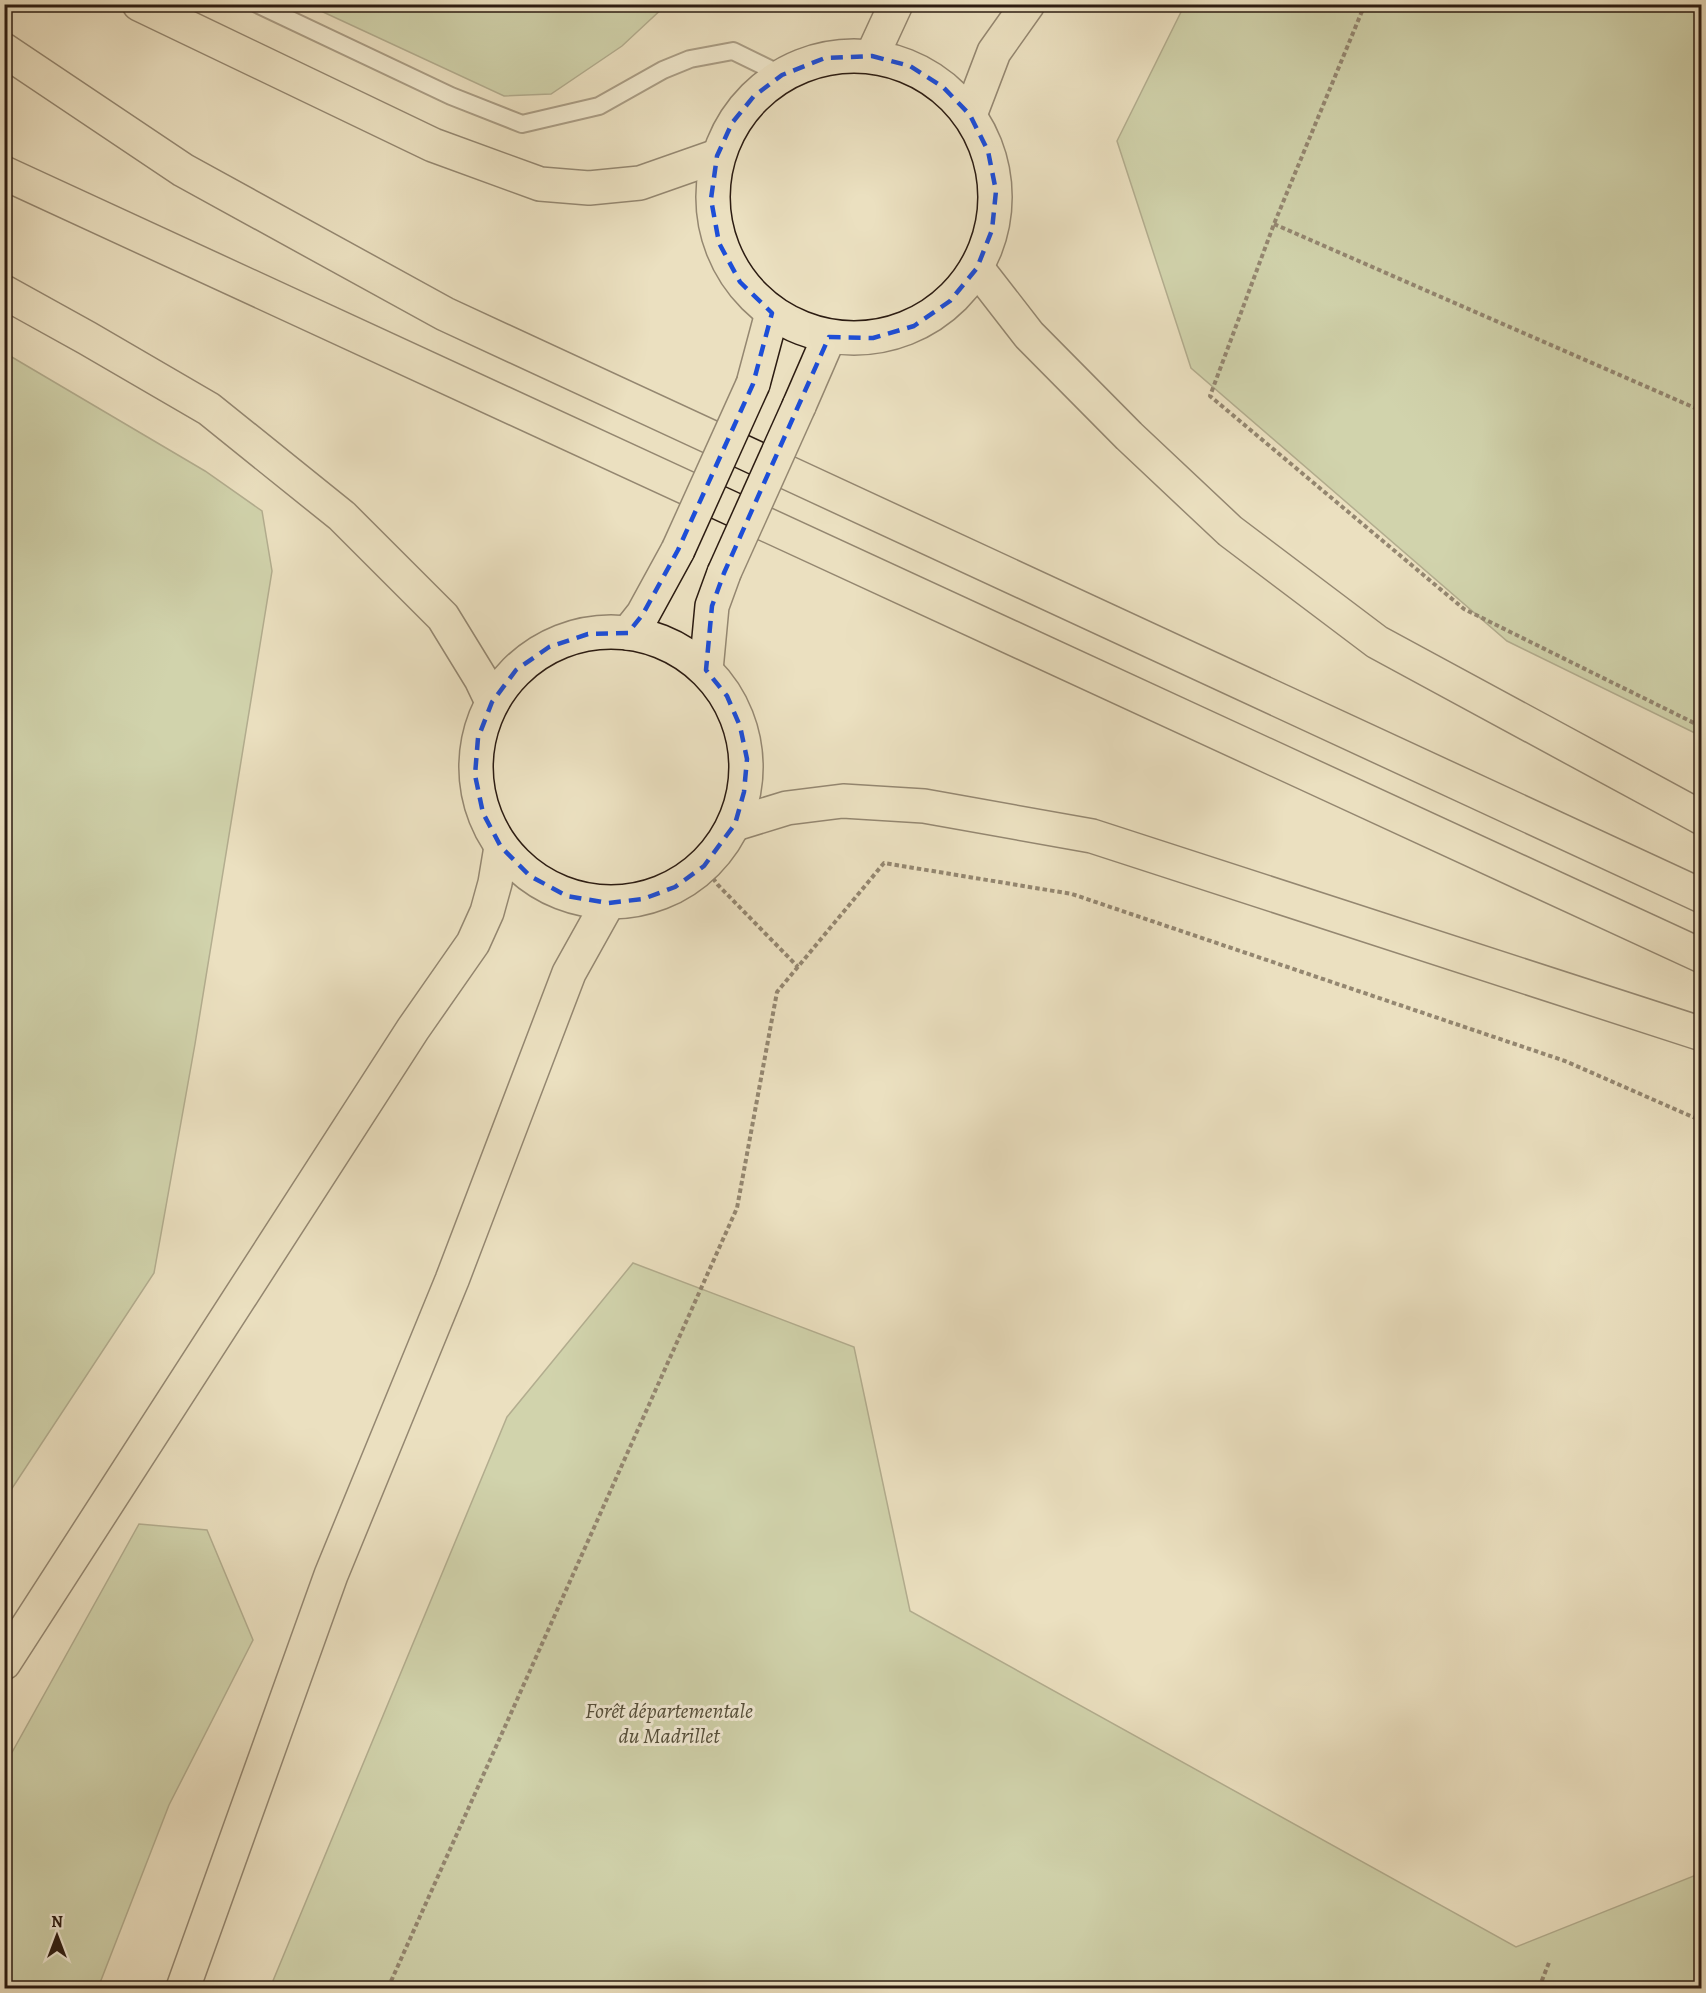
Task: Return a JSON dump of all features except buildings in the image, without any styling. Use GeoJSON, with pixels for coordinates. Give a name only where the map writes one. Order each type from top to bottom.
{"type":"FeatureCollection","features":[{"type":"Feature","properties":{"kind":"highway"},"geometry":{"type":"LineString","coordinates":[[139,4],[433,145],[540,184],[589,188],[640,183],[717,156]]}},
{"type":"Feature","properties":{"kind":"highway"},"geometry":{"type":"LineString","coordinates":[[872,56],[896,4]]}},
{"type":"Feature","properties":{"kind":"highway"},"geometry":{"type":"LineString","coordinates":[[970,115],[994,52],[1028,4]]}},
{"type":"Feature","properties":{"kind":"highway"},"geometry":{"type":"LineString","coordinates":[[4,50],[183,170],[445,314],[1701,896]]}},
{"type":"Feature","properties":{"kind":"highway"},"geometry":{"type":"LineString","coordinates":[[872,56],[910,66],[943,87],[970,115],[988,151],[996,190],[992,230],[977,268],[950,301],[914,326],[873,338],[829,337],[799,328],[772,313],[740,282],[719,243],[711,200],[717,156],[732,123],[754,96],[782,75],[825,58],[872,56]]}},
{"type":"Feature","properties":{"kind":"highway"},"geometry":{"type":"LineString","coordinates":[[4,174],[1701,956]]}},
{"type":"Feature","properties":{"kind":"highway"},"geometry":{"type":"LineString","coordinates":[[977,268],[1029,334],[1129,436],[1230,531],[1377,642],[1701,818]]}},
{"type":"Feature","properties":{"kind":"highway"},"geometry":{"type":"LineString","coordinates":[[4,292],[209,409],[342,516],[443,617],[481,679],[492,702]]}},
{"type":"Feature","properties":{"kind":"highway"},"geometry":{"type":"LineString","coordinates":[[628,633],[644,614],[678,550],[753,384],[772,313]]}},
{"type":"Feature","properties":{"kind":"highway"},"geometry":{"type":"LineString","coordinates":[[706,670],[712,606],[724,573],[829,337]]}},
{"type":"Feature","properties":{"kind":"highway"},"geometry":{"type":"LineString","coordinates":[[628,633],[670,645],[706,670],[727,696],[740,726],[747,759],[744,792],[735,824],[721,847],[704,866],[675,887],[643,899],[608,903],[567,896],[530,876],[501,847],[483,813],[475,775],[478,738],[492,702],[516,670],[549,647],[588,634],[628,633]]}},
{"type":"Feature","properties":{"kind":"highway"},"geometry":{"type":"LineString","coordinates":[[735,824],[787,808],[843,801],[924,806],[1092,836],[1701,1035]]}},
{"type":"Feature","properties":{"kind":"highway"},"geometry":{"type":"LineString","coordinates":[[4,1663],[413,1029],[473,944],[487,912],[501,847]]}},
{"type":"Feature","properties":{"kind":"highway"},"geometry":{"type":"LineString","coordinates":[[183,1989],[331,1575],[452,1280],[569,973],[608,903]]}},
{"type":"Feature","properties":{"kind":"lane"},"geometry":{"type":"LineString","coordinates":[[257,4],[451,96],[522,124],[598,106],[663,70],[690,59],[733,51],[782,75]]}},
{"type":"Feature","properties":{"kind":"path"},"geometry":{"type":"LineString","coordinates":[[1365,4],[1274,224],[1210,396],[1464,609],[1701,727]]}},
{"type":"Feature","properties":{"kind":"path"},"geometry":{"type":"LineString","coordinates":[[1274,224],[1701,411]]}},
{"type":"Feature","properties":{"kind":"path"},"geometry":{"type":"LineString","coordinates":[[388,1989],[737,1208],[777,992],[884,863],[1072,894],[1565,1061],[1701,1121]]}},
{"type":"Feature","properties":{"kind":"path"},"geometry":{"type":"LineString","coordinates":[[704,866],[718,885],[798,967]]}},
{"type":"Feature","properties":{"kind":"path"},"geometry":{"type":"LineString","coordinates":[[1539,1989],[1550,1960]]}},
{"type":"Feature","properties":{"kind":"highlighted area"},"geometry":{"type":"Polygon","coordinates":[[[872,56],[910,66],[943,87],[970,115],[988,151],[996,191],[992,230],[977,268],[950,301],[914,326],[873,338],[829,337],[724,573],[712,606],[706,670],[727,696],[740,726],[747,759],[744,792],[735,824],[704,866],[675,887],[643,899],[608,903],[567,896],[530,876],[501,847],[483,813],[475,775],[478,738],[492,702],[516,670],[549,647],[588,634],[628,633],[643,614],[678,550],[753,384],[772,313],[740,282],[719,243],[711,199],[717,156],[732,123],[754,96],[782,75],[825,58],[872,56]]]}},
{"type":"Feature","properties":{"kind":"green space"},"geometry":{"type":"Polygon","coordinates":[[[1185,4],[1701,5],[1701,736],[1507,641],[1191,368],[1117,141],[1185,4]]]}},
{"type":"Feature","properties":{"kind":"green space"},"geometry":{"type":"Polygon","coordinates":[[[308,5],[666,5],[622,46],[551,94],[504,96],[308,5]]]}},
{"type":"Feature","properties":{"kind":"green space"},"geometry":{"type":"Polygon","coordinates":[[[5,353],[205,471],[262,511],[272,571],[195,1044],[154,1273],[5,1499],[5,353]]]}},
{"type":"Feature","properties":{"kind":"green space","name":"Forêt départementale du Madrillet"},"geometry":{"type":"Polygon","coordinates":[[[633,1263],[854,1347],[910,1611],[1516,1947],[1701,1873],[1701,1988],[270,1988],[507,1417],[633,1263]]]}},
{"type":"Feature","properties":{"kind":"green space"},"geometry":{"type":"Polygon","coordinates":[[[139,1524],[207,1530],[253,1640],[169,1805],[98,1988],[5,1988],[5,1765],[139,1524]]]}}]}
